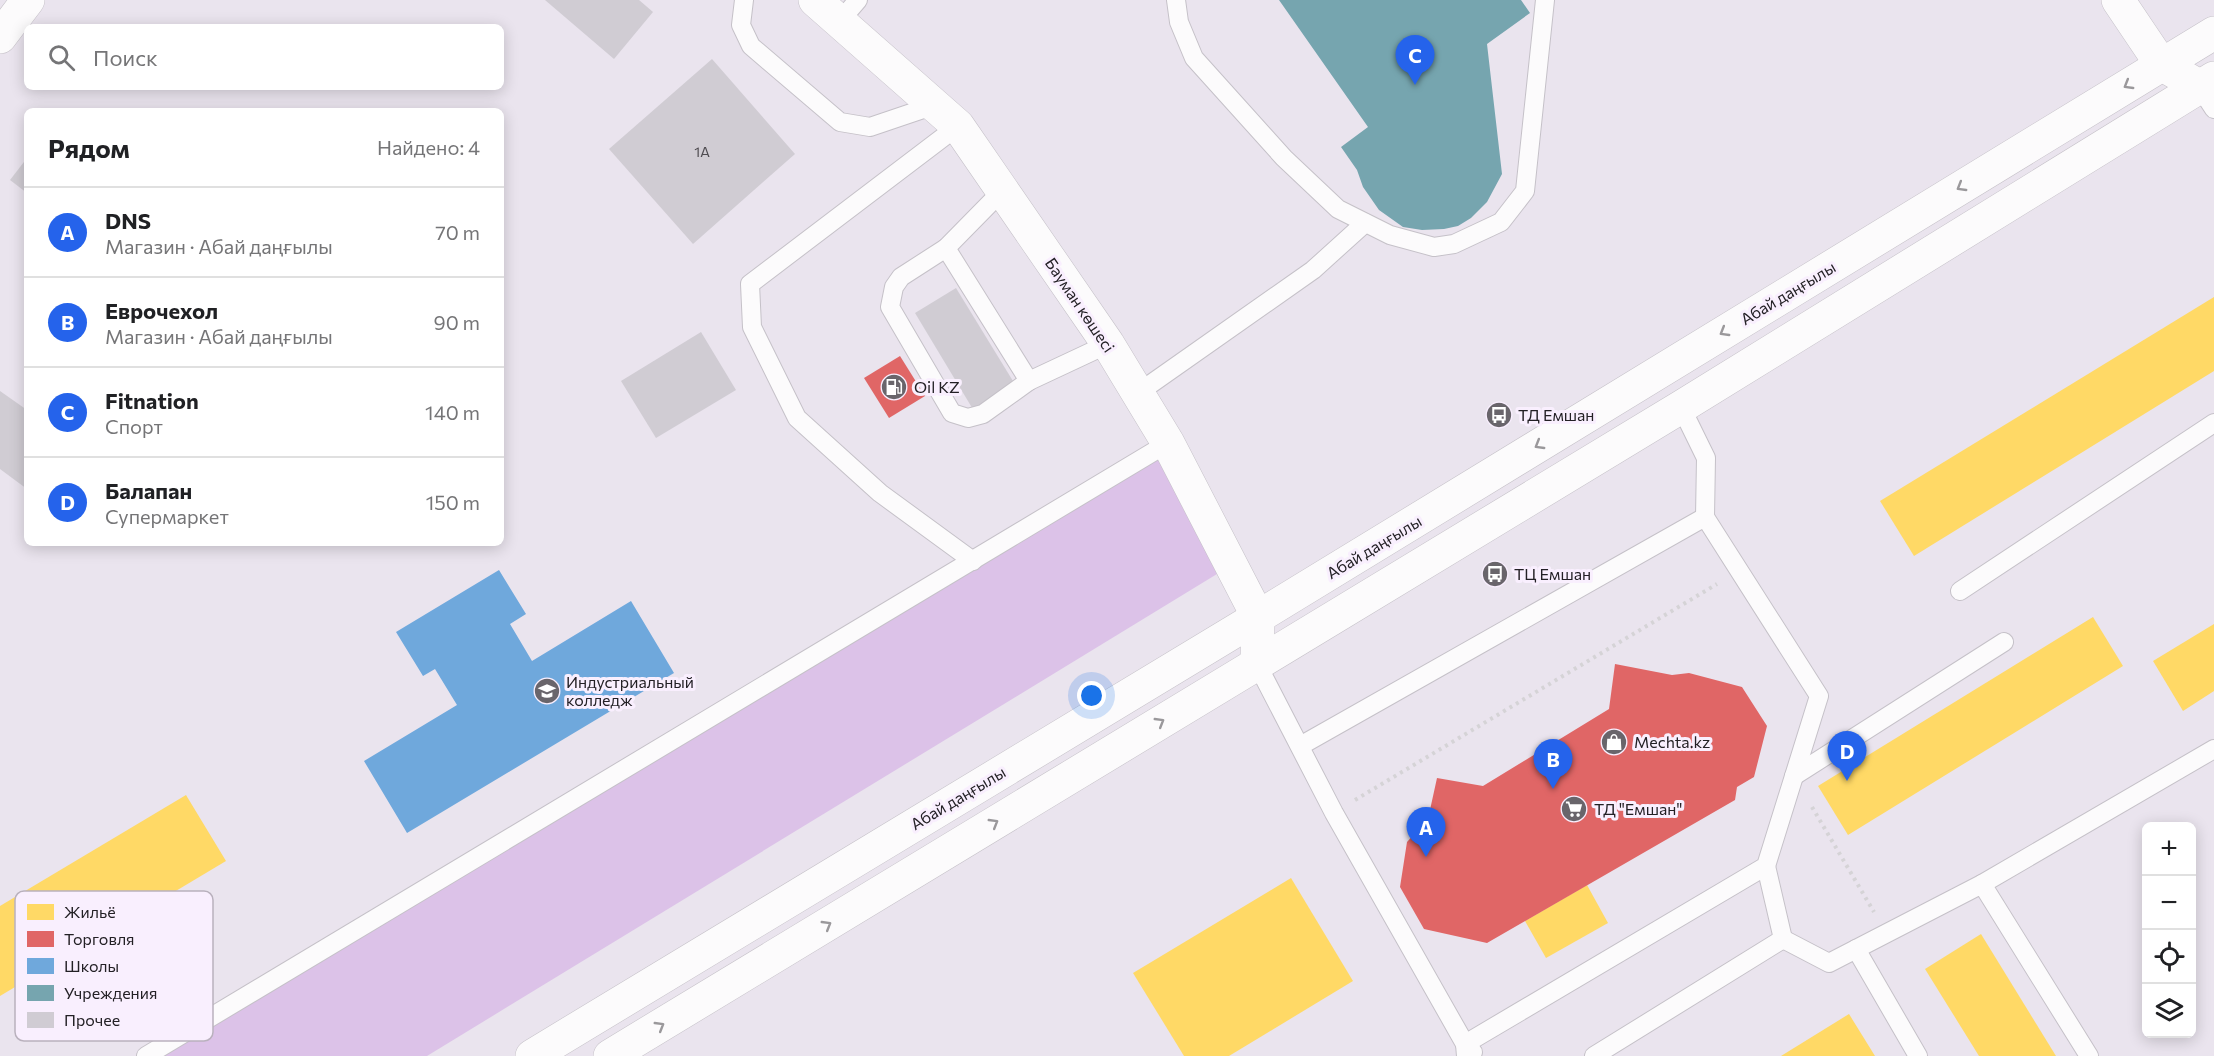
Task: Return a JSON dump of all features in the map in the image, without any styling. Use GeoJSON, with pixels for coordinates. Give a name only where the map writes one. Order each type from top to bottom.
{"type":"FeatureCollection","features":[{"type":"Feature","properties":{"kind":"main road"},"geometry":{"type":"LineString","coordinates":[[0,37],[28,0]]}},
{"type":"Feature","properties":{"kind":"main road","name":"Бауман көшесі"},"geometry":{"type":"LineString","coordinates":[[815,0],[849,10],[947,116],[1003,190],[1108,344],[1168,443],[1258,618],[1257,664]]}},
{"type":"Feature","properties":{"kind":"main road"},"geometry":{"type":"LineString","coordinates":[[610,1056],[1681,407],[2209,91],[2161,64],[2118,0]]}},
{"type":"Feature","properties":{"kind":"main road","name":"Абай даңғылы"},"geometry":{"type":"LineString","coordinates":[[532,1056],[1258,618],[2214,33]]}},
{"type":"Feature","properties":{"kind":"lane"},"geometry":{"type":"LineString","coordinates":[[744,0],[741,25],[751,45],[840,122],[870,127],[947,116]]}},
{"type":"Feature","properties":{"kind":"lane"},"geometry":{"type":"LineString","coordinates":[[1176,0],[1179,22],[1194,58],[1284,158],[1338,209],[1390,235],[1434,248],[1454,244],[1501,222],[1525,191],[1545,0]]}},
{"type":"Feature","properties":{"kind":"lane"},"geometry":{"type":"LineString","coordinates":[[947,116],[750,284],[752,327],[797,418],[880,493],[973,561]]}},
{"type":"Feature","properties":{"kind":"lane"},"geometry":{"type":"LineString","coordinates":[[1003,190],[946,248],[901,277],[894,287],[890,307],[952,414],[968,418],[983,414],[1029,381],[1108,344]]}},
{"type":"Feature","properties":{"kind":"lane"},"geometry":{"type":"LineString","coordinates":[[1138,393],[1312,270],[1365,223]]}},
{"type":"Feature","properties":{"kind":"lane"},"geometry":{"type":"LineString","coordinates":[[946,248],[1029,381]]}},
{"type":"Feature","properties":{"kind":"lane"},"geometry":{"type":"LineString","coordinates":[[1681,407],[1706,458],[1705,517],[1819,696],[1766,866],[1784,939],[1829,963],[1982,884],[2214,749]]}},
{"type":"Feature","properties":{"kind":"lane"},"geometry":{"type":"LineString","coordinates":[[1960,591],[2214,423]]}},
{"type":"Feature","properties":{"kind":"lane"},"geometry":{"type":"LineString","coordinates":[[213,1016],[1168,443]]}},
{"type":"Feature","properties":{"kind":"lane"},"geometry":{"type":"LineString","coordinates":[[1300,746],[1705,517]]}},
{"type":"Feature","properties":{"kind":"lane"},"geometry":{"type":"LineString","coordinates":[[1794,776],[2004,642]]}},
{"type":"Feature","properties":{"kind":"lane"},"geometry":{"type":"LineString","coordinates":[[1257,664],[1334,813],[1470,1052],[1766,866]]}},
{"type":"Feature","properties":{"kind":"lane"},"geometry":{"type":"LineString","coordinates":[[1982,884],[2089,1056]]}},
{"type":"Feature","properties":{"kind":"lane"},"geometry":{"type":"LineString","coordinates":[[1594,1056],[1784,939]]}},
{"type":"Feature","properties":{"kind":"lane"},"geometry":{"type":"LineString","coordinates":[[1856,949],[1918,1056]]}},
{"type":"Feature","properties":{"kind":"lane"},"geometry":{"type":"LineString","coordinates":[[146,1056],[171,1041]]}},
{"type":"Feature","properties":{"kind":"path"},"geometry":{"type":"LineString","coordinates":[[1334,813],[1739,571]]}},
{"type":"Feature","properties":{"kind":"path"},"geometry":{"type":"LineString","coordinates":[[1794,776],[1887,933]]}},
{"type":"Feature","properties":{"kind":"shaded area"},"geometry":{"type":"Polygon","coordinates":[[[1168,443],[1217,574],[427,1056],[146,1056],[171,1041],[213,1041],[213,1016],[1168,443]]]}},
{"type":"Feature","properties":{"kind":"building: Жильё"},"geometry":{"type":"Polygon","coordinates":[[[2214,297],[2214,371],[1914,556],[1880,501],[2214,297]]]}},
{"type":"Feature","properties":{"kind":"building: Жильё"},"geometry":{"type":"Polygon","coordinates":[[[2093,617],[2123,666],[1848,835],[1818,786],[2093,617]]]}},
{"type":"Feature","properties":{"kind":"building: Жильё"},"geometry":{"type":"Polygon","coordinates":[[[2214,624],[2214,691],[2183,711],[2153,661],[2214,624]]]}},
{"type":"Feature","properties":{"kind":"building: Жильё"},"geometry":{"type":"Polygon","coordinates":[[[186,795],[226,861],[176,891],[25,891],[186,795]]]}},
{"type":"Feature","properties":{"kind":"building: Жильё"},"geometry":{"type":"Polygon","coordinates":[[[1291,878],[1353,981],[1229,1056],[1184,1056],[1133,973],[1291,878]]]}},
{"type":"Feature","properties":{"kind":"building: Жильё"},"geometry":{"type":"Polygon","coordinates":[[[1587,885],[1608,923],[1546,958],[1525,921],[1587,885]]]}},
{"type":"Feature","properties":{"kind":"building: Жильё"},"geometry":{"type":"Polygon","coordinates":[[[15,897],[15,987],[0,996],[0,906],[15,897]]]}},
{"type":"Feature","properties":{"kind":"building: Жильё"},"geometry":{"type":"Polygon","coordinates":[[[1981,934],[2056,1056],[1979,1056],[1925,969],[1981,934]]]}},
{"type":"Feature","properties":{"kind":"building: Жильё"},"geometry":{"type":"Polygon","coordinates":[[[1849,1014],[1875,1056],[1781,1056],[1849,1014]]]}},
{"type":"Feature","properties":{"kind":"building: Торговля","name":"Oil KZ"},"geometry":{"type":"Polygon","coordinates":[[[900,356],[925,396],[889,418],[864,378],[900,356]]]}},
{"type":"Feature","properties":{"kind":"building: Торговля","name":"ТД \"Емшан\""},"geometry":{"type":"Polygon","coordinates":[[[1615,664],[1672,675],[1689,673],[1742,687],[1767,726],[1754,777],[1737,787],[1735,800],[1487,943],[1424,929],[1400,887],[1407,842],[1428,819],[1437,778],[1483,786],[1609,709],[1615,664]]]}},
{"type":"Feature","properties":{"kind":"building: Школы","name":"Индустриальный колледж"},"geometry":{"type":"Polygon","coordinates":[[[499,570],[526,614],[510,624],[532,661],[631,601],[674,673],[407,833],[364,761],[457,705],[435,669],[423,676],[396,632],[499,570]]]}},
{"type":"Feature","properties":{"kind":"building: Учреждения"},"geometry":{"type":"Polygon","coordinates":[[[1279,0],[1521,0],[1530,13],[1487,44],[1502,174],[1487,202],[1471,218],[1458,226],[1422,230],[1403,227],[1379,210],[1363,187],[1357,170],[1341,147],[1368,127],[1279,0]]]}},
{"type":"Feature","properties":{"kind":"building: Прочее"},"geometry":{"type":"Polygon","coordinates":[[[545,0],[639,0],[653,12],[614,59],[545,0]]]}},
{"type":"Feature","properties":{"kind":"building: Прочее"},"geometry":{"type":"Polygon","coordinates":[[[712,59],[795,154],[693,244],[609,149],[712,59]]]}},
{"type":"Feature","properties":{"kind":"building: Прочее"},"geometry":{"type":"Polygon","coordinates":[[[24,162],[24,191],[10,180],[24,162]]]}},
{"type":"Feature","properties":{"kind":"building: Прочее"},"geometry":{"type":"Polygon","coordinates":[[[956,288],[1019,391],[977,416],[915,313],[956,288]]]}},
{"type":"Feature","properties":{"kind":"building: Прочее"},"geometry":{"type":"Polygon","coordinates":[[[701,332],[736,390],[656,438],[621,381],[701,332]]]}},
{"type":"Feature","properties":{"kind":"building: Прочее"},"geometry":{"type":"Polygon","coordinates":[[[0,391],[24,408],[24,487],[0,469],[0,391]]]}},
{"type":"Feature","properties":{"kind":"place","name":"Fitnation"},"geometry":{"type":"Point","coordinates":[1415,85]}},
{"type":"Feature","properties":{"kind":"place","name":"Oil KZ"},"geometry":{"type":"Point","coordinates":[894,387]}},
{"type":"Feature","properties":{"kind":"place","name":"ТД Емшан"},"geometry":{"type":"Point","coordinates":[1499,415]}},
{"type":"Feature","properties":{"kind":"place","name":"ТЦ Емшан"},"geometry":{"type":"Point","coordinates":[1495,574]}},
{"type":"Feature","properties":{"kind":"place","name":"Индустриальный колледж"},"geometry":{"type":"Point","coordinates":[547,691]}},
{"type":"Feature","properties":{"kind":"place","name":"Mechta.kz"},"geometry":{"type":"Point","coordinates":[1614,742]}},
{"type":"Feature","properties":{"kind":"place","name":"Балапан"},"geometry":{"type":"Point","coordinates":[1847,781]}},
{"type":"Feature","properties":{"kind":"place","name":"Еврочехол"},"geometry":{"type":"Point","coordinates":[1553,789]}},
{"type":"Feature","properties":{"kind":"place","name":"ТД \"Емшан\""},"geometry":{"type":"Point","coordinates":[1574,809]}},
{"type":"Feature","properties":{"kind":"place","name":"DNS"},"geometry":{"type":"Point","coordinates":[1426,857]}}]}
